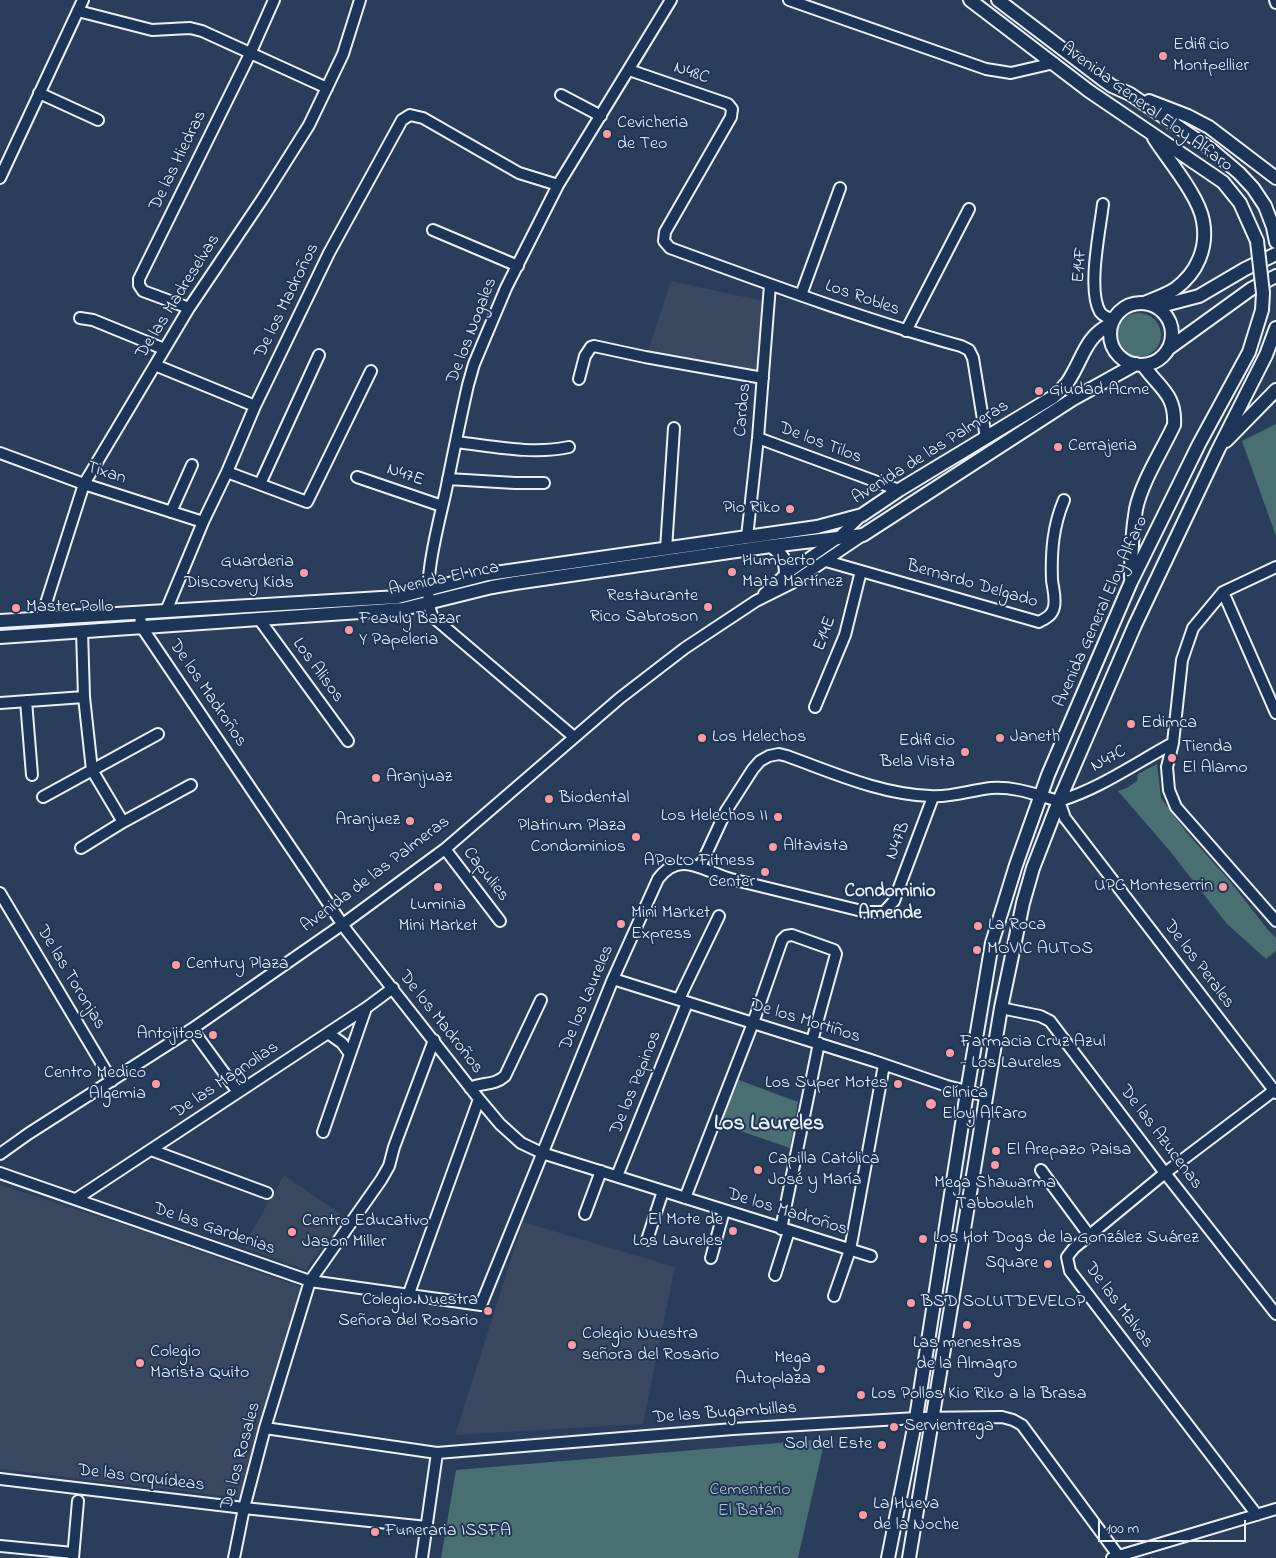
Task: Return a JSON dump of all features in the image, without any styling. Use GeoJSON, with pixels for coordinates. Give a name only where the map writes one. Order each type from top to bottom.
{"type":"FeatureCollection","features":[{"type":"Feature","properties":{"kind":"main road","name":"Avenida General Eloy Alfaro"},"geometry":{"type":"LineString","coordinates":[[888,1558],[916,1418],[992,943],[1040,796],[1131,582],[1199,444],[1249,352],[1262,310],[1263,293],[1257,241],[1240,203],[1223,182],[1089,91],[970,0]]}},
{"type":"Feature","properties":{"kind":"main road","name":"Avenida General Eloy Alfaro"},"geometry":{"type":"LineString","coordinates":[[998,0],[1102,79],[1130,94],[1212,150],[1239,173],[1257,194],[1264,206],[1273,227],[1276,242]]}},
{"type":"Feature","properties":{"kind":"main road"},"geometry":{"type":"LineString","coordinates":[[1130,94],[1188,116],[1209,127],[1276,178]]}},
{"type":"Feature","properties":{"kind":"main road","name":"Avenida de las Palmeras"},"geometry":{"type":"LineString","coordinates":[[862,515],[899,490],[1054,397],[1066,384],[1092,338],[1099,330],[1112,322],[1118,312],[1126,307],[1144,303],[1174,290],[1187,280],[1196,268],[1202,255],[1204,238],[1203,220],[1194,197],[1150,132]]}},
{"type":"Feature","properties":{"kind":"main road"},"geometry":{"type":"LineString","coordinates":[[1157,307],[1199,296],[1276,254]]}},
{"type":"Feature","properties":{"kind":"main road","name":"Avenida de las Palmeras"},"geometry":{"type":"LineString","coordinates":[[863,535],[1074,398],[1140,365],[1158,360],[1168,349],[1251,290],[1276,276]]}},
{"type":"Feature","properties":{"kind":"main road"},"geometry":{"type":"LineString","coordinates":[[1144,303],[1157,307],[1169,322],[1172,331],[1168,349]]}},
{"type":"Feature","properties":{"kind":"main road"},"geometry":{"type":"LineString","coordinates":[[1112,322],[1110,333],[1114,350],[1128,362],[1140,365],[1167,393],[1174,406],[1174,425],[1145,484],[1136,508],[1131,582]]}},
{"type":"Feature","properties":{"kind":"main road","name":"Avenida General Eloy Alfaro"},"geometry":{"type":"LineString","coordinates":[[909,1558],[1001,1008],[1030,877],[1058,801],[1135,625],[1218,450],[1266,355],[1276,328]]}},
{"type":"Feature","properties":{"kind":"main road"},"geometry":{"type":"LineString","coordinates":[[1218,450],[1276,390]]}},
{"type":"Feature","properties":{"kind":"main road","name":"Avenida El Inca"},"geometry":{"type":"LineString","coordinates":[[0,637],[403,609],[488,574],[817,527],[862,515]]}},
{"type":"Feature","properties":{"kind":"main road","name":"Avenida El Inca"},"geometry":{"type":"LineString","coordinates":[[0,621],[429,597],[771,546],[842,542],[863,535]]}},
{"type":"Feature","properties":{"kind":"main road"},"geometry":{"type":"LineString","coordinates":[[771,546],[784,558],[786,574]]}},
{"type":"Feature","properties":{"kind":"street"},"geometry":{"type":"LineString","coordinates":[[0,178],[83,0]]}},
{"type":"Feature","properties":{"kind":"street","name":"De las Hiedras"},"geometry":{"type":"LineString","coordinates":[[189,308],[145,292],[140,288],[139,278],[250,54],[274,0]]}},
{"type":"Feature","properties":{"kind":"street","name":"De las Madreselvas"},"geometry":{"type":"LineString","coordinates":[[41,619],[84,484],[189,308],[263,198],[309,125],[343,54],[360,0]]}},
{"type":"Feature","properties":{"kind":"street","name":"De los Nogales"},"geometry":{"type":"LineString","coordinates":[[429,597],[435,532],[474,364],[518,266],[558,185],[671,0]]}},
{"type":"Feature","properties":{"kind":"street"},"geometry":{"type":"LineString","coordinates":[[789,0],[986,69],[1011,73],[1054,64]]}},
{"type":"Feature","properties":{"kind":"street"},"geometry":{"type":"LineString","coordinates":[[78,11],[152,30],[196,29],[328,88]]}},
{"type":"Feature","properties":{"kind":"street","name":"N48C"},"geometry":{"type":"LineString","coordinates":[[629,70],[728,104],[732,109],[731,117],[665,232],[664,241]]}},
{"type":"Feature","properties":{"kind":"street"},"geometry":{"type":"LineString","coordinates":[[39,93],[98,120]]}},
{"type":"Feature","properties":{"kind":"street"},"geometry":{"type":"LineString","coordinates":[[561,96],[601,116]]}},
{"type":"Feature","properties":{"kind":"street","name":"De los Madroños"},"geometry":{"type":"LineString","coordinates":[[166,611],[203,522],[329,253],[402,120],[410,115],[423,118],[520,172],[558,185]]}},
{"type":"Feature","properties":{"kind":"street"},"geometry":{"type":"LineString","coordinates":[[801,295],[840,188]]}},
{"type":"Feature","properties":{"kind":"street","name":"E14F"},"geometry":{"type":"LineString","coordinates":[[1103,204],[1094,276],[1095,296],[1101,312],[1112,322]]}},
{"type":"Feature","properties":{"kind":"street"},"geometry":{"type":"LineString","coordinates":[[906,331],[969,210]]}},
{"type":"Feature","properties":{"kind":"street"},"geometry":{"type":"LineString","coordinates":[[433,230],[518,266]]}},
{"type":"Feature","properties":{"kind":"street","name":"Los Robles"},"geometry":{"type":"LineString","coordinates":[[664,241],[670,248],[770,285],[969,350],[973,358],[986,438]]}},
{"type":"Feature","properties":{"kind":"street","name":"Cardos"},"geometry":{"type":"LineString","coordinates":[[747,537],[758,438],[770,285]]}},
{"type":"Feature","properties":{"kind":"street"},"geometry":{"type":"LineString","coordinates":[[80,318],[93,320],[164,349]]}},
{"type":"Feature","properties":{"kind":"street"},"geometry":{"type":"LineString","coordinates":[[578,380],[585,356],[591,347],[594,346],[763,378]]}},
{"type":"Feature","properties":{"kind":"street"},"geometry":{"type":"LineString","coordinates":[[260,484],[319,355]]}},
{"type":"Feature","properties":{"kind":"street"},"geometry":{"type":"LineString","coordinates":[[155,365],[256,406]]}},
{"type":"Feature","properties":{"kind":"street"},"geometry":{"type":"LineString","coordinates":[[227,472],[307,502],[370,371]]}},
{"type":"Feature","properties":{"kind":"street"},"geometry":{"type":"LineString","coordinates":[[666,549],[674,428]]}},
{"type":"Feature","properties":{"kind":"street","name":"De los Tilos"},"geometry":{"type":"LineString","coordinates":[[758,438],[899,490]]}},
{"type":"Feature","properties":{"kind":"street"},"geometry":{"type":"LineString","coordinates":[[456,442],[544,450],[569,447]]}},
{"type":"Feature","properties":{"kind":"street","name":"Tixan"},"geometry":{"type":"LineString","coordinates":[[0,453],[84,484],[203,522]]}},
{"type":"Feature","properties":{"kind":"street"},"geometry":{"type":"LineString","coordinates":[[171,512],[192,465]]}},
{"type":"Feature","properties":{"kind":"street","name":"N47E"},"geometry":{"type":"LineString","coordinates":[[357,477],[442,506]]}},
{"type":"Feature","properties":{"kind":"street"},"geometry":{"type":"LineString","coordinates":[[448,479],[544,483]]}},
{"type":"Feature","properties":{"kind":"street","name":"Bernardo Delgado"},"geometry":{"type":"LineString","coordinates":[[826,561],[1039,622],[1048,618],[1054,607],[1052,543],[1054,529],[1064,500]]}},
{"type":"Feature","properties":{"kind":"street","name":"Avenida de las Palmeras"},"geometry":{"type":"LineString","coordinates":[[0,1154],[192,1028],[343,924],[444,849],[620,698],[685,648],[756,601],[792,583],[826,561],[862,515]]}},
{"type":"Feature","properties":{"kind":"street"},"geometry":{"type":"LineString","coordinates":[[842,542],[850,564],[858,570]]}},
{"type":"Feature","properties":{"kind":"street","name":"Avenida de las Palmeras"},"geometry":{"type":"LineString","coordinates":[[756,601],[786,574],[842,542]]}},
{"type":"Feature","properties":{"kind":"street"},"geometry":{"type":"LineString","coordinates":[[1276,567],[1223,592],[1193,628],[1182,660],[1173,743],[1166,767],[1170,790],[1176,807],[1276,921]]}},
{"type":"Feature","properties":{"kind":"street","name":"E14E"},"geometry":{"type":"LineString","coordinates":[[815,706],[845,635],[858,570]]}},
{"type":"Feature","properties":{"kind":"street"},"geometry":{"type":"LineString","coordinates":[[1223,592],[1276,713]]}},
{"type":"Feature","properties":{"kind":"street"},"geometry":{"type":"LineString","coordinates":[[429,597],[430,611],[433,617],[574,737]]}},
{"type":"Feature","properties":{"kind":"street"},"geometry":{"type":"LineString","coordinates":[[140,612],[141,626]]}},
{"type":"Feature","properties":{"kind":"street","name":"Los Alisos"},"geometry":{"type":"LineString","coordinates":[[259,619],[348,741]]}},
{"type":"Feature","properties":{"kind":"street","name":"De los Madroños"},"geometry":{"type":"LineString","coordinates":[[141,626],[343,924],[470,1088],[509,1134],[542,1153],[871,1256]]}},
{"type":"Feature","properties":{"kind":"street"},"geometry":{"type":"LineString","coordinates":[[82,631],[84,697],[92,770],[124,822]]}},
{"type":"Feature","properties":{"kind":"street"},"geometry":{"type":"LineString","coordinates":[[0,703],[84,697]]}},
{"type":"Feature","properties":{"kind":"street"},"geometry":{"type":"LineString","coordinates":[[26,701],[32,775]]}},
{"type":"Feature","properties":{"kind":"street"},"geometry":{"type":"LineString","coordinates":[[43,798],[158,734]]}},
{"type":"Feature","properties":{"kind":"street","name":"N47C"},"geometry":{"type":"LineString","coordinates":[[1058,801],[1091,789],[1173,743]]}},
{"type":"Feature","properties":{"kind":"street"},"geometry":{"type":"LineString","coordinates":[[700,867],[726,811],[741,785],[760,761],[774,754],[787,756],[873,787],[933,797],[994,788],[1024,792],[1058,801]]}},
{"type":"Feature","properties":{"kind":"street"},"geometry":{"type":"LineString","coordinates":[[81,848],[191,785]]}},
{"type":"Feature","properties":{"kind":"street","name":"N47B"},"geometry":{"type":"LineString","coordinates":[[700,867],[718,876],[741,882],[866,912],[884,912],[894,901],[933,797]]}},
{"type":"Feature","properties":{"kind":"street","name":"De los Perales"},"geometry":{"type":"LineString","coordinates":[[1058,801],[1065,818],[1275,1091]]}},
{"type":"Feature","properties":{"kind":"street","name":"Capulies"},"geometry":{"type":"LineString","coordinates":[[444,849],[500,921]]}},
{"type":"Feature","properties":{"kind":"street","name":"De los Laureles"},"geometry":{"type":"LineString","coordinates":[[481,1305],[613,979],[660,876],[669,868],[679,864],[700,867]]}},
{"type":"Feature","properties":{"kind":"street","name":"De las Toronjas"},"geometry":{"type":"LineString","coordinates":[[1,896],[112,1081]]}},
{"type":"Feature","properties":{"kind":"street","name":"De los Pepinos"},"geometry":{"type":"LineString","coordinates":[[618,1176],[683,1001],[719,916]]}},
{"type":"Feature","properties":{"kind":"street"},"geometry":{"type":"LineString","coordinates":[[685,1198],[753,1023],[782,940],[786,936],[792,936],[834,950],[837,958],[815,1042],[785,1230],[775,1275]]}},
{"type":"Feature","properties":{"kind":"street","name":"De los Mortiños"},"geometry":{"type":"LineString","coordinates":[[613,979],[967,1092],[986,1096]]}},
{"type":"Feature","properties":{"kind":"street","name":"De las Magnolias"},"geometry":{"type":"LineString","coordinates":[[76,1199],[366,1008],[393,988]]}},
{"type":"Feature","properties":{"kind":"street"},"geometry":{"type":"LineString","coordinates":[[470,1088],[477,1085],[494,1084],[499,1082],[504,1076],[541,1000]]}},
{"type":"Feature","properties":{"kind":"street"},"geometry":{"type":"LineString","coordinates":[[322,1132],[366,1008]]}},
{"type":"Feature","properties":{"kind":"street","name":"De las Azucenas"},"geometry":{"type":"LineString","coordinates":[[1001,1008],[1040,1016],[1050,1021],[1165,1173],[1276,1314]]}},
{"type":"Feature","properties":{"kind":"street"},"geometry":{"type":"LineString","coordinates":[[192,1028],[238,1092]]}},
{"type":"Feature","properties":{"kind":"street"},"geometry":{"type":"LineString","coordinates":[[328,1033],[342,1043],[350,1054]]}},
{"type":"Feature","properties":{"kind":"street","name":"De los Rosales"},"geometry":{"type":"LineString","coordinates":[[234,1558],[264,1428],[310,1281],[389,1166],[394,1147],[434,1040]]}},
{"type":"Feature","properties":{"kind":"street"},"geometry":{"type":"LineString","coordinates":[[834,1296],[850,1250],[884,1065]]}},
{"type":"Feature","properties":{"kind":"street","name":"De las Malvas"},"geometry":{"type":"LineString","coordinates":[[1257,1515],[1070,1271],[1067,1257],[1089,1235],[1165,1173],[1275,1091]]}},
{"type":"Feature","properties":{"kind":"street"},"geometry":{"type":"LineString","coordinates":[[408,1296],[479,1099]]}},
{"type":"Feature","properties":{"kind":"street"},"geometry":{"type":"LineString","coordinates":[[151,1150],[267,1193]]}},
{"type":"Feature","properties":{"kind":"street"},"geometry":{"type":"LineString","coordinates":[[1041,1170],[1089,1235]]}},
{"type":"Feature","properties":{"kind":"street"},"geometry":{"type":"LineString","coordinates":[[585,1214],[601,1171]]}},
{"type":"Feature","properties":{"kind":"street","name":"De las Gardenias"},"geometry":{"type":"LineString","coordinates":[[0,1173],[310,1281],[481,1305]]}},
{"type":"Feature","properties":{"kind":"street"},"geometry":{"type":"LineString","coordinates":[[647,1240],[663,1191]]}},
{"type":"Feature","properties":{"kind":"street"},"geometry":{"type":"LineString","coordinates":[[710,1258],[724,1211]]}},
{"type":"Feature","properties":{"kind":"street","name":"De las Bugambillas"},"geometry":{"type":"LineString","coordinates":[[264,1428],[437,1453],[732,1429],[932,1417],[1002,1416],[1022,1425],[1117,1557]]}},
{"type":"Feature","properties":{"kind":"street"},"geometry":{"type":"LineString","coordinates":[[422,1558],[437,1453]]}},
{"type":"Feature","properties":{"kind":"street","name":"De las Orquídeas"},"geometry":{"type":"LineString","coordinates":[[0,1479],[244,1508],[427,1527]]}},
{"type":"Feature","properties":{"kind":"street"},"geometry":{"type":"LineString","coordinates":[[0,1546],[73,1555],[78,1501]]}},
{"type":"Feature","properties":{"kind":"street"},"geometry":{"type":"LineString","coordinates":[[1117,1557],[1276,1509]]}},
{"type":"Feature","properties":{"kind":"shaded area"},"geometry":{"type":"Polygon","coordinates":[[[671,281],[763,301],[758,370],[648,351],[671,281]]]}},
{"type":"Feature","properties":{"kind":"shaded area","name":"Centro Educativo Jason Miller"},"geometry":{"type":"Polygon","coordinates":[[[284,1175],[343,1216],[306,1270],[243,1247],[284,1175]]]}},
{"type":"Feature","properties":{"kind":"shaded area","name":"Colegio Marista Quito"},"geometry":{"type":"Polygon","coordinates":[[[0,1185],[140,1230],[303,1288],[255,1439],[242,1498],[0,1469],[0,1185]]]}},
{"type":"Feature","properties":{"kind":"shaded area","name":"Colegio Nuestra señora del Rosario"},"geometry":{"type":"Polygon","coordinates":[[[523,1222],[675,1267],[643,1424],[455,1435],[523,1222]]]}},
{"type":"Feature","properties":{"kind":"green space"},"geometry":{"type":"Polygon","coordinates":[[[1139,313],[1151,317],[1157,323],[1161,335],[1157,347],[1151,353],[1139,357],[1127,353],[1121,347],[1117,335],[1121,323],[1127,317],[1139,313]]]}},
{"type":"Feature","properties":{"kind":"green space"},"geometry":{"type":"Polygon","coordinates":[[[1276,424],[1276,536],[1242,441],[1276,424]]]}},
{"type":"Feature","properties":{"kind":"green space"},"geometry":{"type":"Polygon","coordinates":[[[1157,764],[1161,798],[1187,833],[1229,880],[1276,938],[1276,951],[1266,959],[1227,924],[1169,850],[1118,791],[1127,788],[1137,781],[1138,774],[1157,764]]]}},
{"type":"Feature","properties":{"kind":"green space"},"geometry":{"type":"Polygon","coordinates":[[[736,1079],[798,1102],[790,1148],[720,1124],[736,1079]]]}},
{"type":"Feature","properties":{"kind":"green space","name":"Cementerio El Batán"},"geometry":{"type":"Polygon","coordinates":[[[825,1439],[798,1558],[441,1558],[456,1470],[825,1439]]]}},
{"type":"Feature","properties":{"kind":"place","name":"Edificio Montpellier"},"geometry":{"type":"Point","coordinates":[1163,56]}},
{"type":"Feature","properties":{"kind":"place","name":"Cevicheria de Teo"},"geometry":{"type":"Point","coordinates":[607,134]}},
{"type":"Feature","properties":{"kind":"place","name":"Giudad Acme"},"geometry":{"type":"Point","coordinates":[1039,391]}},
{"type":"Feature","properties":{"kind":"place","name":"Cerrajeria"},"geometry":{"type":"Point","coordinates":[1058,447]}},
{"type":"Feature","properties":{"kind":"place","name":"Pio Riko"},"geometry":{"type":"Point","coordinates":[790,509]}},
{"type":"Feature","properties":{"kind":"place","name":"Humberto Mata Martínez"},"geometry":{"type":"Point","coordinates":[732,572]}},
{"type":"Feature","properties":{"kind":"place","name":"Guarderia Discovery Kids"},"geometry":{"type":"Point","coordinates":[304,573]}},
{"type":"Feature","properties":{"kind":"place","name":"Restaurante Rico Sabroson"},"geometry":{"type":"Point","coordinates":[708,607]}},
{"type":"Feature","properties":{"kind":"place","name":"Master Pollo"},"geometry":{"type":"Point","coordinates":[16,608]}},
{"type":"Feature","properties":{"kind":"place","name":"Feauly Bazar Y Papeleria"},"geometry":{"type":"Point","coordinates":[349,630]}},
{"type":"Feature","properties":{"kind":"place","name":"Edimca"},"geometry":{"type":"Point","coordinates":[1131,724]}},
{"type":"Feature","properties":{"kind":"place","name":"Los Helechos"},"geometry":{"type":"Point","coordinates":[702,738]}},
{"type":"Feature","properties":{"kind":"place","name":"Janeth"},"geometry":{"type":"Point","coordinates":[1000,738]}},
{"type":"Feature","properties":{"kind":"place","name":"Edificio Bela Vista"},"geometry":{"type":"Point","coordinates":[965,752]}},
{"type":"Feature","properties":{"kind":"place","name":"Tienda El Alamo"},"geometry":{"type":"Point","coordinates":[1172,758]}},
{"type":"Feature","properties":{"kind":"place","name":"Aranjuaz"},"geometry":{"type":"Point","coordinates":[376,778]}},
{"type":"Feature","properties":{"kind":"place","name":"Biodental"},"geometry":{"type":"Point","coordinates":[549,799]}},
{"type":"Feature","properties":{"kind":"place","name":"Los Helechos II"},"geometry":{"type":"Point","coordinates":[778,817]}},
{"type":"Feature","properties":{"kind":"place","name":"Aranjuez"},"geometry":{"type":"Point","coordinates":[410,821]}},
{"type":"Feature","properties":{"kind":"place","name":"Platinum Plaza Condominios"},"geometry":{"type":"Point","coordinates":[636,837]}},
{"type":"Feature","properties":{"kind":"place","name":"Altavista"},"geometry":{"type":"Point","coordinates":[773,847]}},
{"type":"Feature","properties":{"kind":"place","name":"APOLO Fitness Center"},"geometry":{"type":"Point","coordinates":[765,872]}},
{"type":"Feature","properties":{"kind":"place","name":"Luminia Mini Market"},"geometry":{"type":"Point","coordinates":[438,887]}},
{"type":"Feature","properties":{"kind":"place","name":"UPC Monteserrin"},"geometry":{"type":"Point","coordinates":[1223,887]}},
{"type":"Feature","properties":{"kind":"place","name":"Mini Market Express"},"geometry":{"type":"Point","coordinates":[621,924]}},
{"type":"Feature","properties":{"kind":"place","name":"La Roca"},"geometry":{"type":"Point","coordinates":[978,926]}},
{"type":"Feature","properties":{"kind":"place","name":"MOVIC AUTOS"},"geometry":{"type":"Point","coordinates":[977,950]}},
{"type":"Feature","properties":{"kind":"place","name":"Century Plaza"},"geometry":{"type":"Point","coordinates":[176,965]}},
{"type":"Feature","properties":{"kind":"place","name":"Antojitos"},"geometry":{"type":"Point","coordinates":[213,1035]}},
{"type":"Feature","properties":{"kind":"place","name":"Farmacia Cruz Azul - Los Laureles"},"geometry":{"type":"Point","coordinates":[950,1053]}},
{"type":"Feature","properties":{"kind":"place","name":"Centro Medico Algemia"},"geometry":{"type":"Point","coordinates":[156,1084]}},
{"type":"Feature","properties":{"kind":"place","name":"Los Super Motes"},"geometry":{"type":"Point","coordinates":[898,1084]}},
{"type":"Feature","properties":{"kind":"place","name":"Clínica Eloy Alfaro"},"geometry":{"type":"Point","coordinates":[931,1104]}},
{"type":"Feature","properties":{"kind":"place","name":"El Arepazo Paisa"},"geometry":{"type":"Point","coordinates":[996,1151]}},
{"type":"Feature","properties":{"kind":"place","name":"Mega Shawarma Tabbouleh"},"geometry":{"type":"Point","coordinates":[995,1165]}},
{"type":"Feature","properties":{"kind":"place","name":"Capilla Católica José y María"},"geometry":{"type":"Point","coordinates":[758,1170]}},
{"type":"Feature","properties":{"kind":"place","name":"El Mote de Los Laureles"},"geometry":{"type":"Point","coordinates":[733,1231]}},
{"type":"Feature","properties":{"kind":"place","name":"Centro Educativo Jason Miller"},"geometry":{"type":"Point","coordinates":[292,1232]}},
{"type":"Feature","properties":{"kind":"place","name":"Los Hot Dogs de la González Suárez"},"geometry":{"type":"Point","coordinates":[923,1239]}},
{"type":"Feature","properties":{"kind":"place","name":"Square"},"geometry":{"type":"Point","coordinates":[1048,1264]}},
{"type":"Feature","properties":{"kind":"place","name":"BSD SOLUTDEVELOP"},"geometry":{"type":"Point","coordinates":[911,1303]}},
{"type":"Feature","properties":{"kind":"place","name":"Colegio Nuestra Señora del Rosario"},"geometry":{"type":"Point","coordinates":[488,1311]}},
{"type":"Feature","properties":{"kind":"place","name":"Las menestras de la Almagro"},"geometry":{"type":"Point","coordinates":[967,1325]}},
{"type":"Feature","properties":{"kind":"place","name":"Colegio Nuestra señora del Rosario"},"geometry":{"type":"Point","coordinates":[572,1345]}},
{"type":"Feature","properties":{"kind":"place","name":"Colegio Marista Quito"},"geometry":{"type":"Point","coordinates":[140,1363]}},
{"type":"Feature","properties":{"kind":"place","name":"Mega Autoplaza"},"geometry":{"type":"Point","coordinates":[821,1369]}},
{"type":"Feature","properties":{"kind":"place","name":"Los Pollos Kio Riko a la Brasa"},"geometry":{"type":"Point","coordinates":[861,1395]}},
{"type":"Feature","properties":{"kind":"place","name":"Servientrega"},"geometry":{"type":"Point","coordinates":[894,1427]}},
{"type":"Feature","properties":{"kind":"place","name":"Sol del Este"},"geometry":{"type":"Point","coordinates":[882,1445]}},
{"type":"Feature","properties":{"kind":"place","name":"La Hueva de la Noche"},"geometry":{"type":"Point","coordinates":[863,1515]}},
{"type":"Feature","properties":{"kind":"place","name":"Funeraria ISSFA"},"geometry":{"type":"Point","coordinates":[375,1532]}},
{"type":"Feature","properties":{"kind":"district","name":"Condominio Amende"},"geometry":{"type":"Point","coordinates":[890,904]}},
{"type":"Feature","properties":{"kind":"district","name":"Los Laureles"},"geometry":{"type":"Point","coordinates":[769,1125]}}]}
